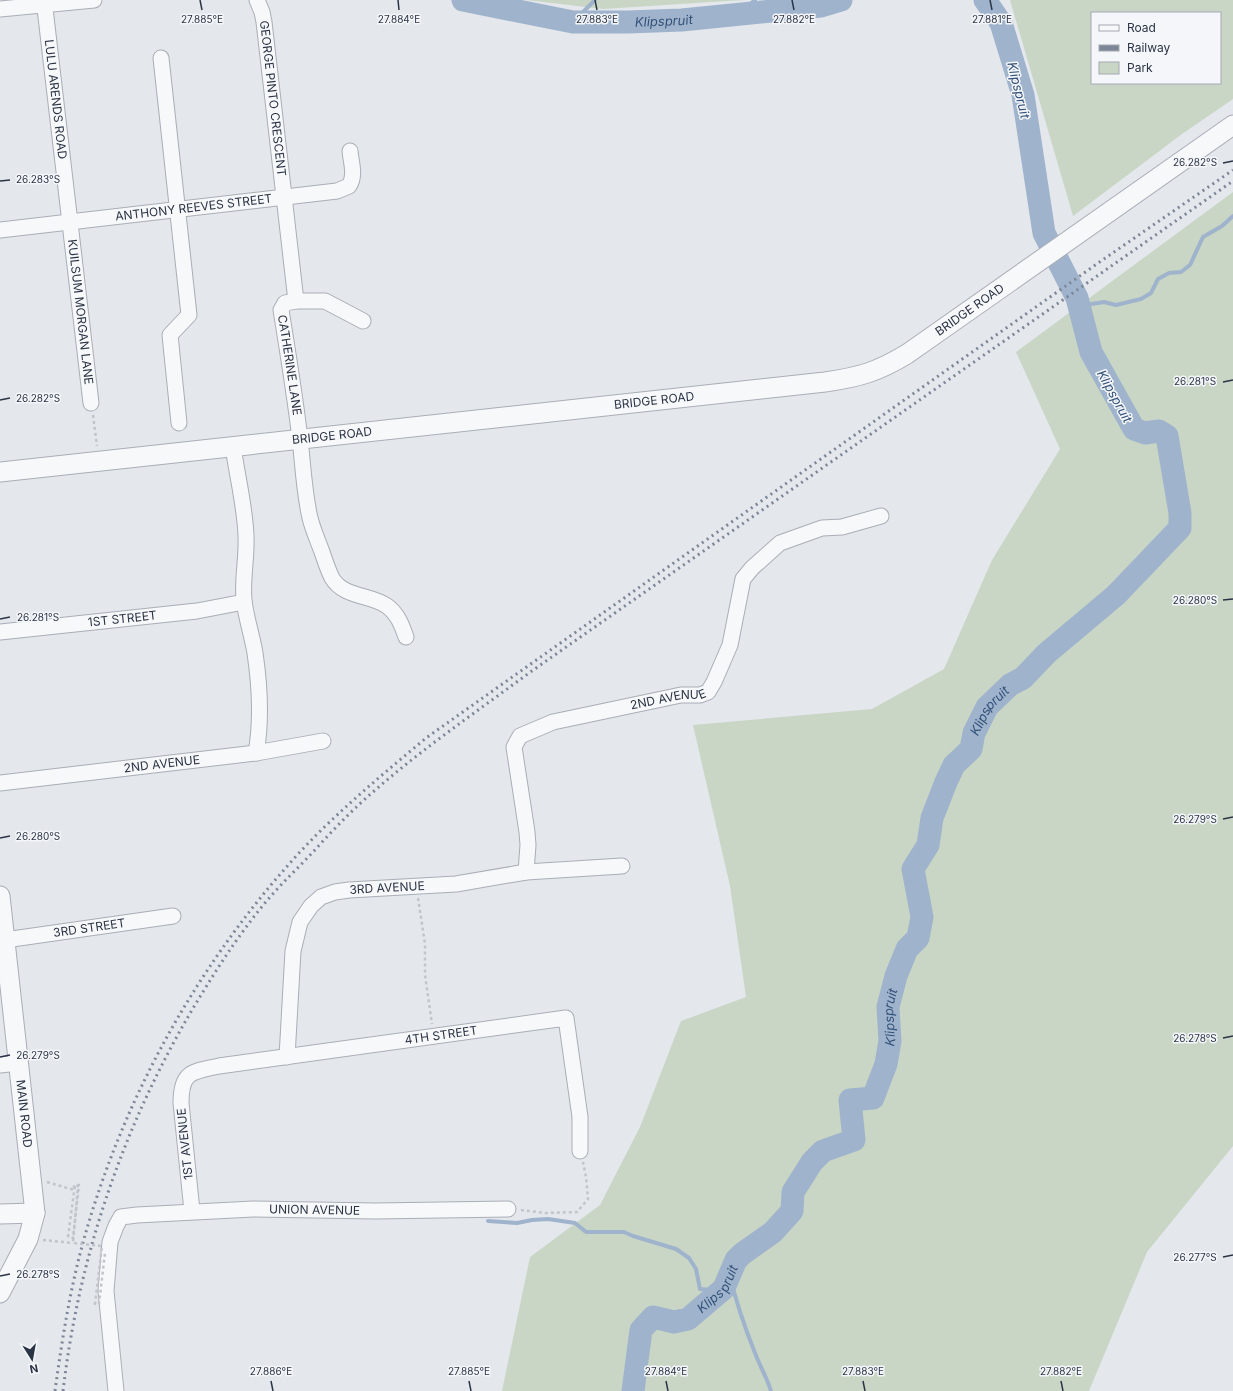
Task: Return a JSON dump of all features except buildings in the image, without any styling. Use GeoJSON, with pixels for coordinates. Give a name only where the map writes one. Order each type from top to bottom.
{"type":"FeatureCollection","features":[{"type":"Feature","properties":{"kind":"street"},"geometry":{"type":"LineString","coordinates":[[0,9],[44,3],[94,0]]}},
{"type":"Feature","properties":{"kind":"street","name":"GEORGE PINTO CRESCENT"},"geometry":{"type":"LineString","coordinates":[[257,0],[264,22],[284,197]]}},
{"type":"Feature","properties":{"kind":"street","name":"LULU ARENDS ROAD"},"geometry":{"type":"LineString","coordinates":[[44,3],[69,222]]}},
{"type":"Feature","properties":{"kind":"street"},"geometry":{"type":"LineString","coordinates":[[161,58],[189,316],[170,335],[179,423]]}},
{"type":"Feature","properties":{"kind":"street","name":"BRIDGE ROAD"},"geometry":{"type":"LineString","coordinates":[[0,472],[825,382],[861,376],[873,372],[900,357],[1233,125]]}},
{"type":"Feature","properties":{"kind":"street","name":"ANTHONY REEVES STREET"},"geometry":{"type":"LineString","coordinates":[[0,230],[337,191],[350,186],[352,181],[353,175],[350,151]]}},
{"type":"Feature","properties":{"kind":"street","name":"CATHERINE LANE"},"geometry":{"type":"LineString","coordinates":[[284,197],[296,300]]}},
{"type":"Feature","properties":{"kind":"street","name":"KUILSUM MORGAN LANE"},"geometry":{"type":"LineString","coordinates":[[69,222],[91,403]]}},
{"type":"Feature","properties":{"kind":"street","name":"CATHERINE LANE"},"geometry":{"type":"LineString","coordinates":[[364,320],[325,301],[296,300],[285,303],[281,310],[310,518],[332,576],[341,588],[388,606],[400,621],[406,637]]}},
{"type":"Feature","properties":{"kind":"street"},"geometry":{"type":"LineString","coordinates":[[233,446],[245,513],[246,538],[243,589],[244,602],[260,682],[260,717],[256,753]]}},
{"type":"Feature","properties":{"kind":"street","name":"2ND AVENUE"},"geometry":{"type":"LineString","coordinates":[[526,872],[528,839],[514,747],[520,736],[553,722],[681,695],[700,695],[708,692],[730,645],[743,579],[752,568],[780,543],[822,528],[842,527],[881,516]]}},
{"type":"Feature","properties":{"kind":"street","name":"1ST STREET"},"geometry":{"type":"LineString","coordinates":[[0,632],[197,611],[244,602]]}},
{"type":"Feature","properties":{"kind":"street","name":"2ND AVENUE"},"geometry":{"type":"LineString","coordinates":[[0,783],[256,753],[322,741]]}},
{"type":"Feature","properties":{"kind":"street","name":"3RD AVENUE"},"geometry":{"type":"LineString","coordinates":[[287,1057],[293,951],[300,922],[311,906],[321,897],[334,892],[456,884],[526,872],[622,866]]}},
{"type":"Feature","properties":{"kind":"street","name":"MAIN ROAD"},"geometry":{"type":"LineString","coordinates":[[0,896],[35,1213]]}},
{"type":"Feature","properties":{"kind":"street","name":"3RD STREET"},"geometry":{"type":"LineString","coordinates":[[5,940],[173,916]]}},
{"type":"Feature","properties":{"kind":"street","name":"4TH STREET"},"geometry":{"type":"LineString","coordinates":[[186,1078],[192,1073],[219,1066],[566,1018],[580,1117],[580,1151]]}},
{"type":"Feature","properties":{"kind":"street"},"geometry":{"type":"LineString","coordinates":[[0,1065],[18,1063]]}},
{"type":"Feature","properties":{"kind":"street","name":"1ST AVENUE"},"geometry":{"type":"LineString","coordinates":[[186,1078],[181,1088],[181,1103],[192,1211]]}},
{"type":"Feature","properties":{"kind":"street","name":"UNION AVENUE"},"geometry":{"type":"LineString","coordinates":[[116,1391],[106,1291],[110,1242],[121,1217],[192,1211],[253,1209],[375,1211],[508,1209]]}},
{"type":"Feature","properties":{"kind":"street"},"geometry":{"type":"LineString","coordinates":[[0,1214],[35,1213],[28,1239],[0,1294]]}},
{"type":"Feature","properties":{"kind":"path"},"geometry":{"type":"LineString","coordinates":[[91,403],[98,461]]}},
{"type":"Feature","properties":{"kind":"path"},"geometry":{"type":"LineString","coordinates":[[416,886],[425,944],[424,975],[434,1036]]}},
{"type":"Feature","properties":{"kind":"path"},"geometry":{"type":"LineString","coordinates":[[508,1209],[545,1213],[577,1212],[588,1199],[586,1177],[580,1151]]}},
{"type":"Feature","properties":{"kind":"path"},"geometry":{"type":"LineString","coordinates":[[32,1181],[43,1181],[74,1190],[74,1185],[79,1186],[78,1193],[76,1208],[75,1215],[73,1238],[68,1237],[75,1185],[78,1186],[78,1193],[73,1243]]}},
{"type":"Feature","properties":{"kind":"path"},"geometry":{"type":"LineString","coordinates":[[50,1241],[102,1246],[95,1304],[99,1304],[105,1253]]}},
{"type":"Feature","properties":{"kind":"green space"},"geometry":{"type":"Polygon","coordinates":[[[526,0],[743,0],[603,9],[526,0]]]}},
{"type":"Feature","properties":{"kind":"green space"},"geometry":{"type":"Polygon","coordinates":[[[1010,0],[1233,0],[1233,99],[1182,134],[1073,216],[1010,0]]]}},
{"type":"Feature","properties":{"kind":"green space"},"geometry":{"type":"Polygon","coordinates":[[[1233,192],[1233,1146],[1147,1252],[1089,1391],[502,1391],[530,1257],[600,1205],[640,1127],[681,1021],[746,997],[730,886],[693,725],[872,709],[944,669],[992,560],[1060,449],[1016,352],[1233,192]]]}},
{"type":"Feature","properties":{"kind":"waterway","name":"Klipspruit"},"geometry":{"type":"LineString","coordinates":[[463,0],[573,22],[682,20],[821,6],[841,0]]}},
{"type":"Feature","properties":{"kind":"waterway"},"geometry":{"type":"LineString","coordinates":[[573,22],[595,0]]}},
{"type":"Feature","properties":{"kind":"waterway"},"geometry":{"type":"LineString","coordinates":[[739,14],[755,0]]}},
{"type":"Feature","properties":{"kind":"waterway","name":"Klipspruit"},"geometry":{"type":"LineString","coordinates":[[633,1391],[641,1330],[653,1317],[674,1322],[688,1319],[721,1291],[724,1288],[736,1260],[773,1232],[792,1211],[793,1192],[812,1162],[823,1151],[854,1140],[850,1100],[873,1098],[886,1064],[890,1041],[888,1007],[896,976],[907,949],[918,938],[922,917],[913,869],[928,845],[932,818],[946,782],[954,765],[971,749],[974,733],[987,707],[1010,685],[1023,678],[1047,653],[1116,595],[1180,528],[1180,513],[1167,436],[1159,431],[1145,433],[1134,429],[1091,352],[1077,298],[1044,233],[1023,95],[1001,23],[985,0]]}},
{"type":"Feature","properties":{"kind":"waterway"},"geometry":{"type":"LineString","coordinates":[[1079,306],[1104,302],[1116,305],[1141,299],[1151,293],[1158,279],[1169,273],[1181,272],[1190,265],[1203,237],[1222,226],[1233,216]]}},
{"type":"Feature","properties":{"kind":"waterway"},"geometry":{"type":"LineString","coordinates":[[488,1221],[517,1223],[548,1219],[575,1223],[586,1232],[624,1232],[676,1249],[689,1258],[696,1269],[700,1289],[721,1291]]}},
{"type":"Feature","properties":{"kind":"waterway"},"geometry":{"type":"LineString","coordinates":[[730,1276],[744,1325],[771,1391]]}},
{"type":"Feature","properties":{"kind":"railway"},"geometry":{"type":"LineString","coordinates":[[55,1391],[67,1315],[84,1239],[120,1134],[143,1083],[169,1033],[198,985],[229,939],[263,895],[299,853],[361,794],[426,738],[1101,261],[1233,170]]}},
{"type":"Feature","properties":{"kind":"railway"},"geometry":{"type":"LineString","coordinates":[[63,1391],[71,1337],[95,1232],[131,1131],[154,1082],[178,1034],[236,941],[270,897],[350,813],[411,761],[529,673],[1233,181]]}}]}
